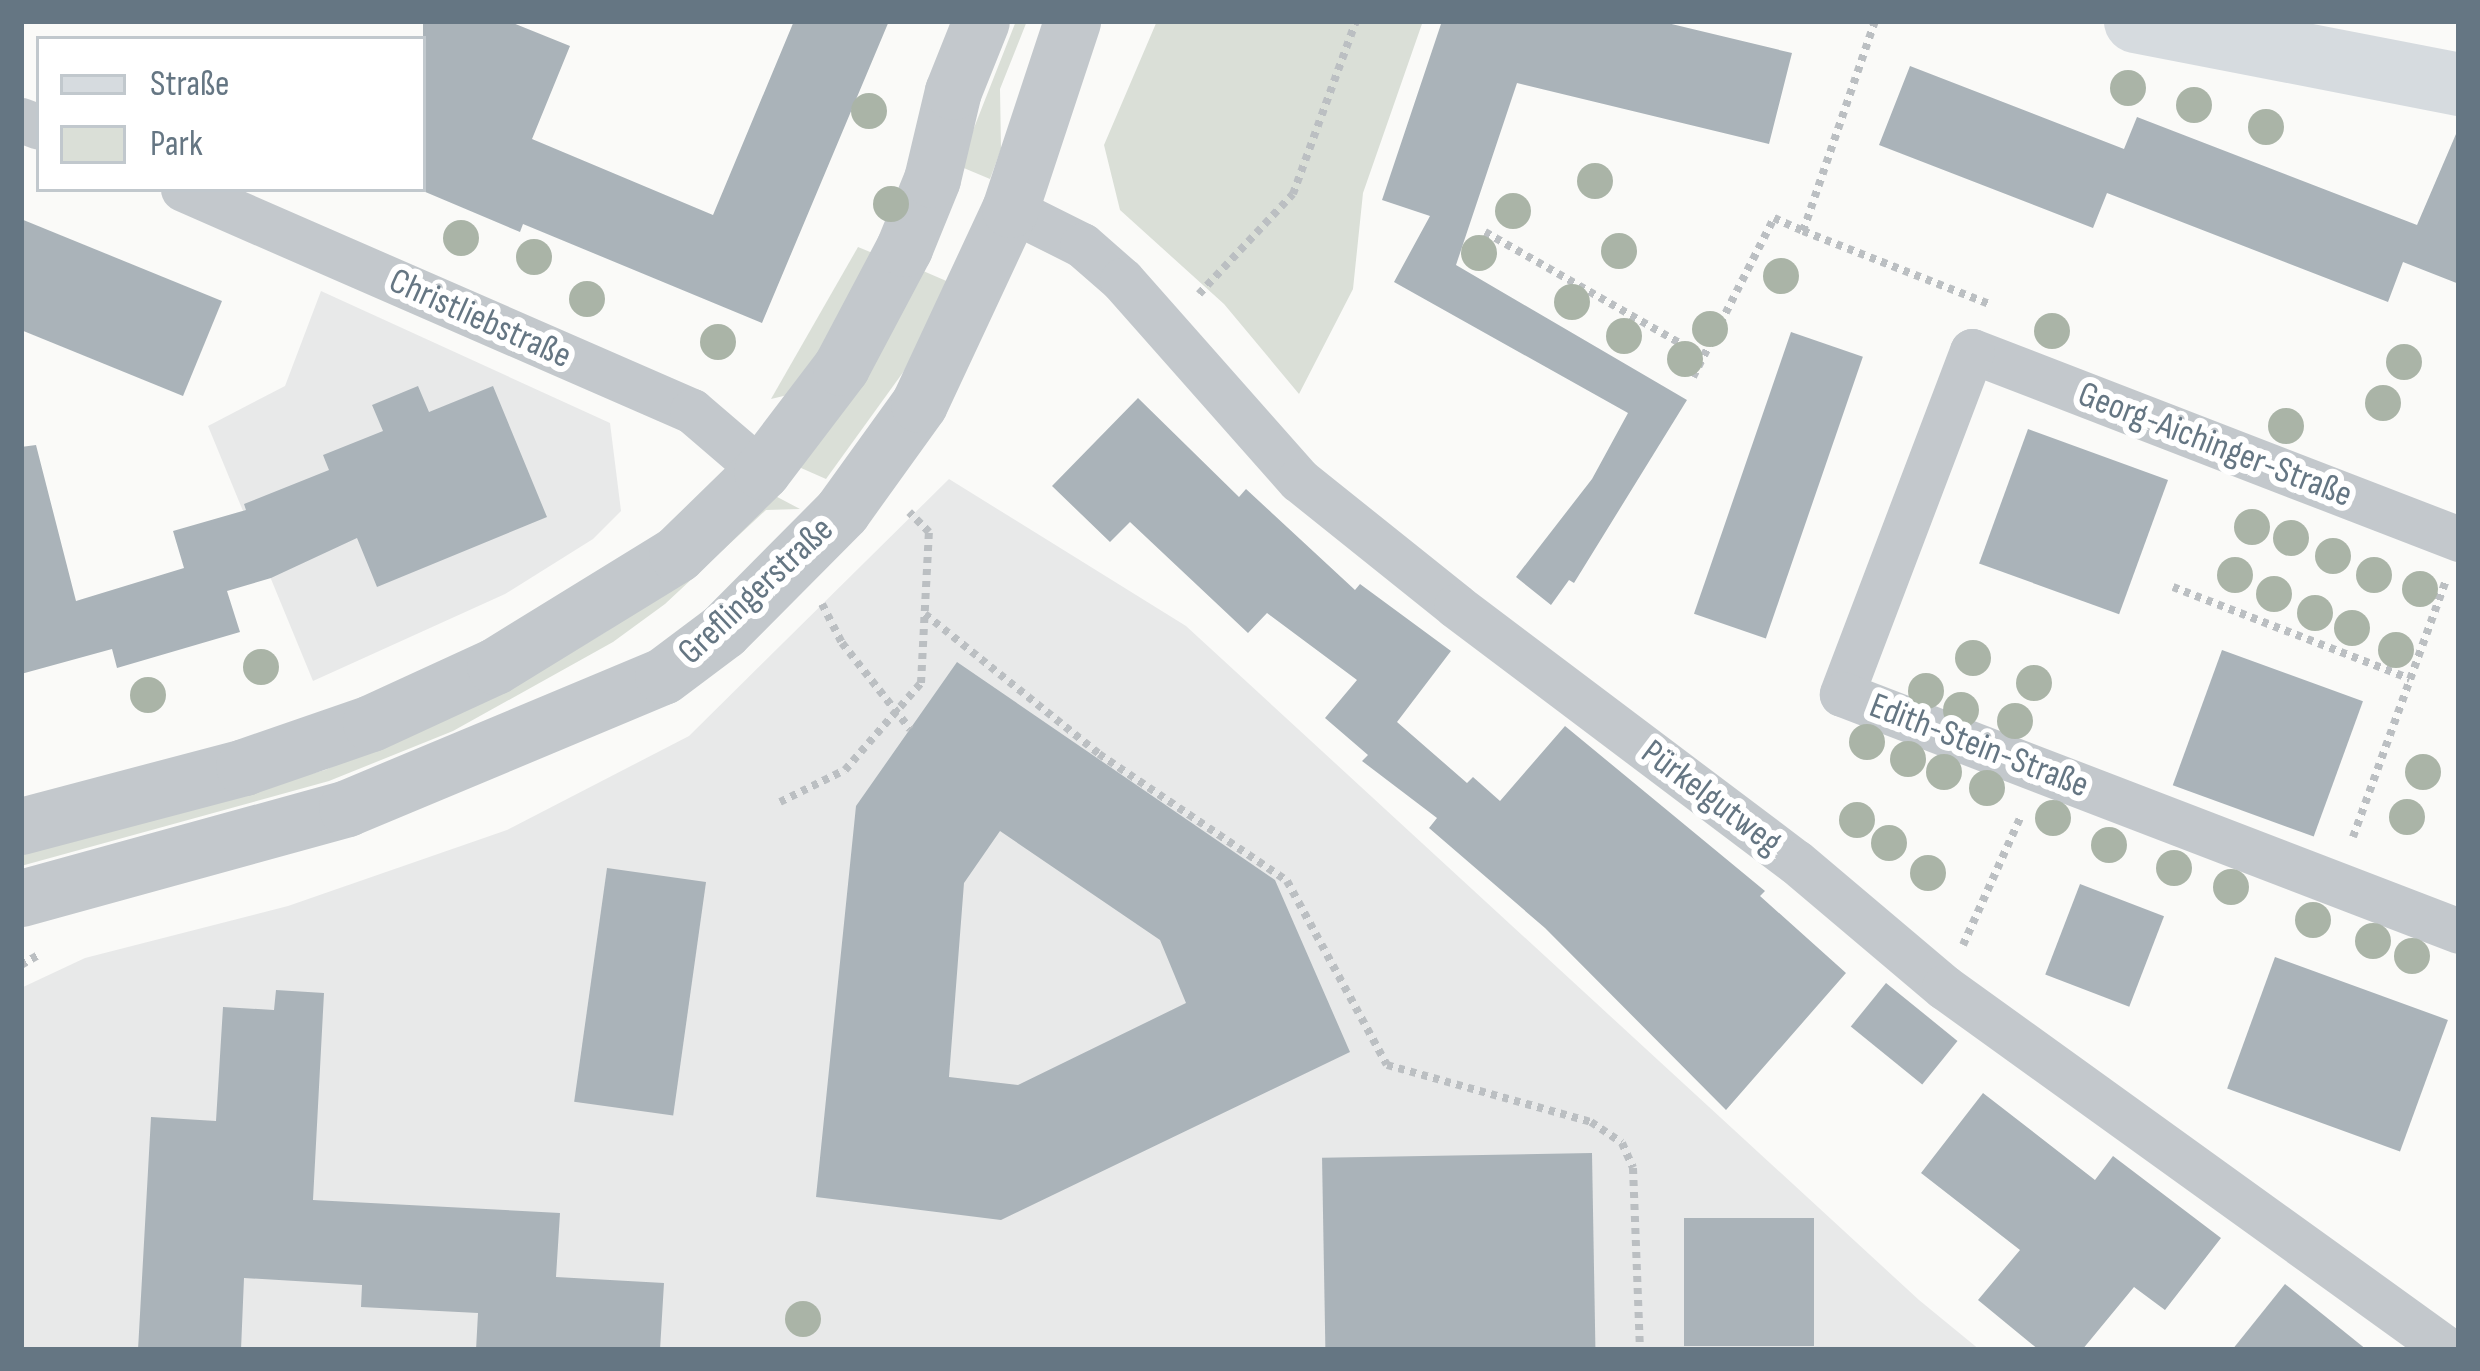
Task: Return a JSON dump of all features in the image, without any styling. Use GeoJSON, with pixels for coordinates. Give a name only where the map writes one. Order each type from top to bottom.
{"type":"FeatureCollection","features":[{"type":"Feature","properties":{"kind":"main road"},"geometry":{"type":"LineString","coordinates":[[2135,21],[2459,84]]}},
{"type":"Feature","properties":{"kind":"street"},"geometry":{"type":"LineString","coordinates":[[21,826],[244,767],[371,723],[495,665],[677,554],[762,472],[841,368],[904,248],[932,179],[953,91],[981,21]]}},
{"type":"Feature","properties":{"kind":"street","name":"Greflingerstraße"},"geometry":{"type":"LineString","coordinates":[[21,898],[347,808],[573,718],[663,676],[723,631],[795,562],[855,495],[919,404],[962,322],[1010,209],[1072,21]]}},
{"type":"Feature","properties":{"kind":"street","name":"Christliebstraße"},"geometry":{"type":"LineString","coordinates":[[190,192],[692,412],[762,472]]}},
{"type":"Feature","properties":{"kind":"street","name":"Pürkelgutweg"},"geometry":{"type":"LineString","coordinates":[[1010,209],[1082,245],[1166,330],[1299,480],[1796,862],[1944,987],[2448,1350]]}},
{"type":"Feature","properties":{"kind":"street","name":"Georg-Aichinger-Straße"},"geometry":{"type":"LineString","coordinates":[[1972,351],[2455,553]]}},
{"type":"Feature","properties":{"kind":"street","name":"Edith-Stein-Straße"},"geometry":{"type":"LineString","coordinates":[[1972,351],[1842,694],[2459,931]]}},
{"type":"Feature","properties":{"kind":"path"},"geometry":{"type":"LineString","coordinates":[[1166,330],[1293,194],[1356,21]]}},
{"type":"Feature","properties":{"kind":"path"},"geometry":{"type":"LineString","coordinates":[[1803,231],[1875,21]]}},
{"type":"Feature","properties":{"kind":"path"},"geometry":{"type":"LineString","coordinates":[[1693,377],[1774,218],[1990,300],[1972,351]]}},
{"type":"Feature","properties":{"kind":"path"},"geometry":{"type":"LineString","coordinates":[[1485,232],[1704,357]]}},
{"type":"Feature","properties":{"kind":"path"},"geometry":{"type":"LineString","coordinates":[[780,802],[845,770],[921,683],[929,532],[900,502]]}},
{"type":"Feature","properties":{"kind":"path"},"geometry":{"type":"LineString","coordinates":[[2336,884],[2455,553]]}},
{"type":"Feature","properties":{"kind":"path"},"geometry":{"type":"LineString","coordinates":[[795,562],[842,643],[910,729]]}},
{"type":"Feature","properties":{"kind":"path"},"geometry":{"type":"LineString","coordinates":[[2173,587],[2410,679]]}},
{"type":"Feature","properties":{"kind":"path"},"geometry":{"type":"LineString","coordinates":[[925,614],[1099,754],[1287,881],[1387,1065],[1591,1122],[1622,1143],[1633,1168],[1640,1350]]}},
{"type":"Feature","properties":{"kind":"path"},"geometry":{"type":"LineString","coordinates":[[1944,987],[2041,770]]}},
{"type":"Feature","properties":{"kind":"shaded area"},"geometry":{"type":"Polygon","coordinates":[[[321,291],[610,423],[621,511],[593,539],[505,594],[313,681],[208,426],[285,386],[321,291]]]}},
{"type":"Feature","properties":{"kind":"shaded area"},"geometry":{"type":"Polygon","coordinates":[[[949,479],[1186,626],[1919,1300],[1980,1350],[21,1350],[21,988],[85,958],[288,906],[507,830],[689,736],[949,479]]]}},
{"type":"Feature","properties":{"kind":"green space"},"geometry":{"type":"Polygon","coordinates":[[[1016,21],[1027,21],[1000,89],[1001,149],[990,179],[959,166],[1016,21]]]}},
{"type":"Feature","properties":{"kind":"green space"},"geometry":{"type":"Polygon","coordinates":[[[1157,21],[1423,21],[1363,193],[1353,289],[1299,394],[1224,304],[1120,210],[1104,145],[1157,21]]]}},
{"type":"Feature","properties":{"kind":"green space"},"geometry":{"type":"Polygon","coordinates":[[[858,247],[880,256],[796,393],[771,399],[858,247]]]}},
{"type":"Feature","properties":{"kind":"green space"},"geometry":{"type":"Polygon","coordinates":[[[914,267],[951,283],[904,371],[826,479],[792,464],[914,267]]]}},
{"type":"Feature","properties":{"kind":"green space"},"geometry":{"type":"Polygon","coordinates":[[[764,490],[800,509],[766,510],[665,604],[613,642],[453,731],[329,781],[21,866],[21,854],[325,770],[529,678],[607,631],[657,592],[764,490]]]}},
{"type":"Feature","properties":{"kind":"building"},"geometry":{"type":"Polygon","coordinates":[[[423,21],[508,21],[570,46],[532,139],[713,215],[794,21],[889,21],[762,323],[523,224],[520,232],[425,192],[423,21]]]}},
{"type":"Feature","properties":{"kind":"building"},"geometry":{"type":"Polygon","coordinates":[[[1442,21],[1659,21],[1792,53],[1769,144],[1517,83],[1456,265],[1687,400],[1574,583],[1569,580],[1551,605],[1516,577],[1592,479],[1628,413],[1394,282],[1430,216],[1382,200],[1442,21]]]}},
{"type":"Feature","properties":{"kind":"building"},"geometry":{"type":"Polygon","coordinates":[[[1910,66],[2124,149],[2137,117],[2417,225],[2459,127],[2459,284],[2403,262],[2388,302],[2107,193],[2093,228],[1879,145],[1910,66]]]}},
{"type":"Feature","properties":{"kind":"building"},"geometry":{"type":"Polygon","coordinates":[[[21,219],[222,301],[183,396],[21,330],[21,219]]]}},
{"type":"Feature","properties":{"kind":"building"},"geometry":{"type":"Polygon","coordinates":[[[1791,332],[1863,357],[1766,639],[1694,614],[1791,332]]]}},
{"type":"Feature","properties":{"kind":"building"},"geometry":{"type":"Polygon","coordinates":[[[418,386],[429,412],[493,386],[547,517],[377,587],[357,538],[271,578],[227,591],[240,632],[117,668],[112,649],[21,674],[21,447],[36,445],[76,601],[184,568],[173,531],[246,510],[244,504],[329,470],[323,455],[383,431],[372,405],[418,386]]]}},
{"type":"Feature","properties":{"kind":"building"},"geometry":{"type":"Polygon","coordinates":[[[1138,398],[1239,497],[1246,489],[1355,590],[1360,584],[1451,651],[1397,722],[1467,783],[1473,777],[1500,801],[1565,726],[1765,891],[1760,896],[1846,973],[1726,1110],[1545,928],[1429,828],[1437,818],[1362,761],[1368,755],[1325,718],[1357,680],[1267,613],[1248,633],[1130,522],[1110,542],[1052,486],[1138,398]]]}},
{"type":"Feature","properties":{"kind":"building"},"geometry":{"type":"Polygon","coordinates":[[[2028,429],[2168,480],[2119,614],[1979,563],[2028,429]]]}},
{"type":"Feature","properties":{"kind":"building"},"geometry":{"type":"Polygon","coordinates":[[[2222,650],[2363,701],[2314,837],[2173,785],[2222,650]]]}},
{"type":"Feature","properties":{"kind":"building"},"geometry":{"type":"Polygon","coordinates":[[[957,662],[1275,880],[1350,1052],[1001,1220],[816,1197],[856,806],[957,662]],[[1000,831],[964,883],[949,1077],[1018,1085],[1186,1003],[1160,940],[1000,831]]]}},
{"type":"Feature","properties":{"kind":"building"},"geometry":{"type":"Polygon","coordinates":[[[607,868],[706,882],[673,1116],[574,1102],[607,868]]]}},
{"type":"Feature","properties":{"kind":"building"},"geometry":{"type":"Polygon","coordinates":[[[2080,884],[2164,916],[2129,1007],[2045,975],[2080,884]]]}},
{"type":"Feature","properties":{"kind":"building"},"geometry":{"type":"Polygon","coordinates":[[[2275,957],[2448,1020],[2400,1151],[2227,1089],[2275,957]]]}},
{"type":"Feature","properties":{"kind":"building"},"geometry":{"type":"Polygon","coordinates":[[[1886,983],[1957,1041],[1922,1084],[1851,1027],[1886,983]]]}},
{"type":"Feature","properties":{"kind":"building"},"geometry":{"type":"Polygon","coordinates":[[[276,990],[324,993],[313,1200],[560,1213],[556,1277],[664,1283],[660,1350],[476,1350],[478,1313],[361,1307],[362,1285],[244,1278],[241,1350],[138,1350],[151,1117],[216,1121],[223,1007],[274,1010],[276,990]]]}},
{"type":"Feature","properties":{"kind":"building"},"geometry":{"type":"Polygon","coordinates":[[[1983,1093],[2095,1180],[2113,1156],[2221,1238],[2165,1310],[2134,1287],[2082,1350],[2039,1350],[1978,1300],[2020,1250],[1921,1173],[1983,1093]]]}},
{"type":"Feature","properties":{"kind":"building"},"geometry":{"type":"Polygon","coordinates":[[[1592,1153],[1595,1350],[1325,1350],[1322,1158],[1592,1153]]]}},
{"type":"Feature","properties":{"kind":"building"},"geometry":{"type":"Polygon","coordinates":[[[1684,1218],[1814,1218],[1814,1346],[1684,1346],[1684,1218]]]}},
{"type":"Feature","properties":{"kind":"building"},"geometry":{"type":"Polygon","coordinates":[[[2285,1284],[2367,1350],[2232,1350],[2285,1284]]]}}]}
